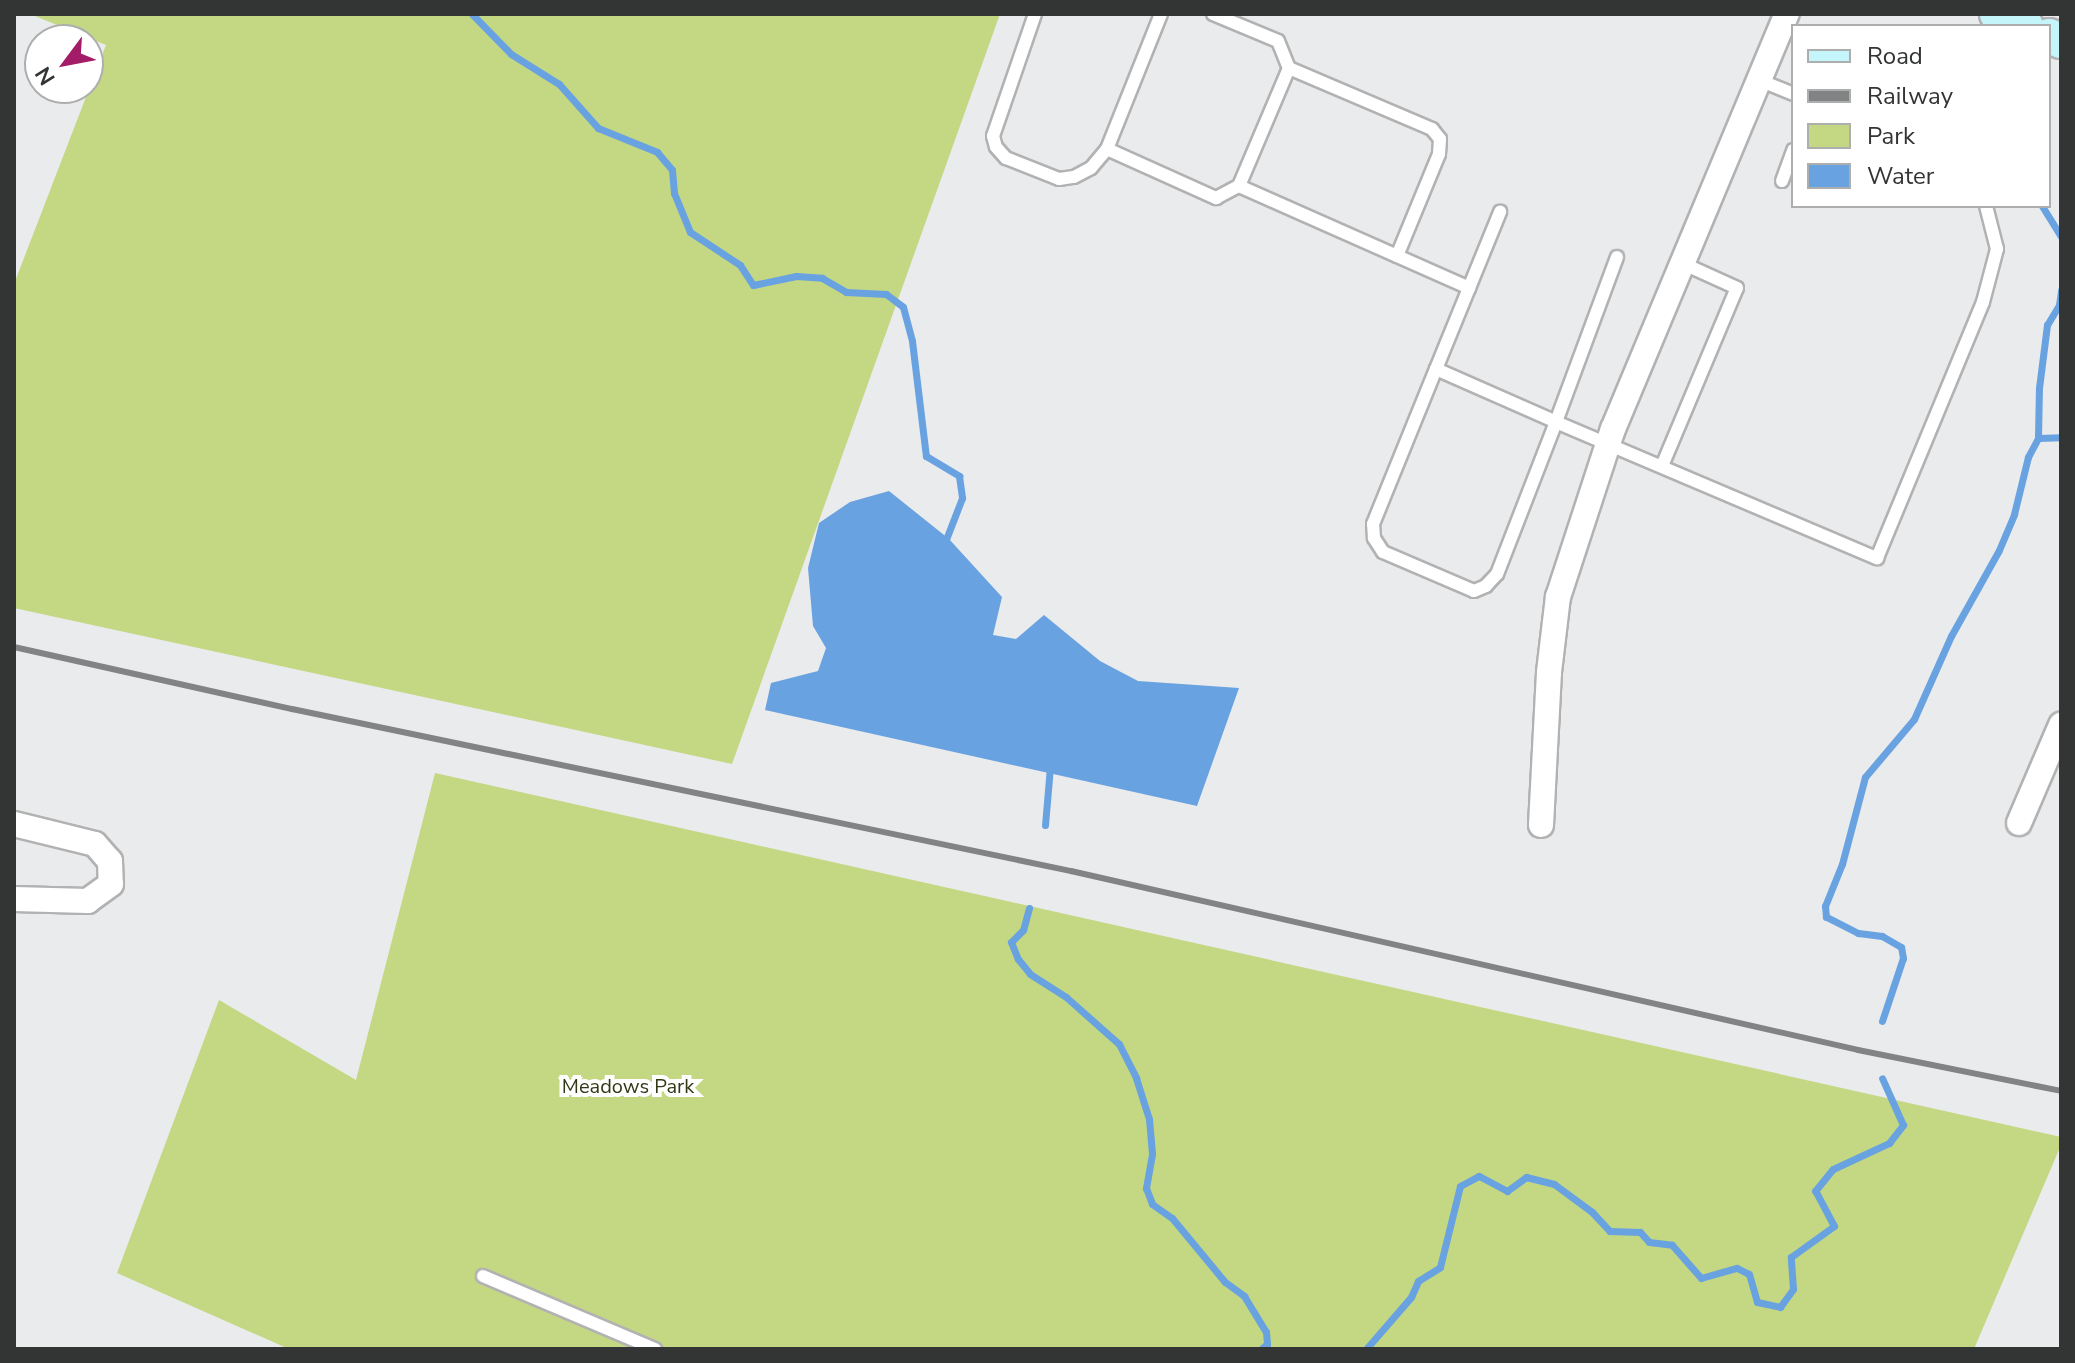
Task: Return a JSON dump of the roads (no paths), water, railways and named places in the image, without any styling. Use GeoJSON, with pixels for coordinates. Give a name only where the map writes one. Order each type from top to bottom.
{"type":"FeatureCollection","features":[{"type":"Feature","properties":{"kind":"main road"},"geometry":{"type":"LineString","coordinates":[[1997,14],[2021,24]]}},
{"type":"Feature","properties":{"kind":"street"},"geometry":{"type":"LineString","coordinates":[[1541,825],[1549,672],[1558,597],[1608,443],[1787,14]]}},
{"type":"Feature","properties":{"kind":"street"},"geometry":{"type":"LineString","coordinates":[[2019,823],[2061,725]]}},
{"type":"Feature","properties":{"kind":"street"},"geometry":{"type":"LineString","coordinates":[[14,824],[95,844],[110,861],[111,884],[88,901],[14,899]]}},
{"type":"Feature","properties":{"kind":"lane"},"geometry":{"type":"LineString","coordinates":[[1035,14],[993,136],[996,147],[1006,158],[1059,179],[1074,177],[1091,168],[1107,149],[1161,14]]}},
{"type":"Feature","properties":{"kind":"lane"},"geometry":{"type":"LineString","coordinates":[[1213,14],[1278,41],[1289,68],[1432,129],[1440,139],[1439,154],[1397,256]]}},
{"type":"Feature","properties":{"kind":"lane"},"geometry":{"type":"LineString","coordinates":[[1107,149],[1216,198],[1239,186],[1289,68]]}},
{"type":"Feature","properties":{"kind":"lane"},"geometry":{"type":"LineString","coordinates":[[1759,80],[1791,93]]}},
{"type":"Feature","properties":{"kind":"lane"},"geometry":{"type":"LineString","coordinates":[[1782,181],[1791,156]]}},
{"type":"Feature","properties":{"kind":"lane"},"geometry":{"type":"LineString","coordinates":[[1239,186],[1469,288]]}},
{"type":"Feature","properties":{"kind":"lane"},"geometry":{"type":"LineString","coordinates":[[1436,369],[1877,558],[1983,302],[1997,249],[1987,208]]}},
{"type":"Feature","properties":{"kind":"lane"},"geometry":{"type":"LineString","coordinates":[[1500,212],[1373,524],[1374,538],[1383,552],[1474,591],[1486,586],[1497,574],[1617,257]]}},
{"type":"Feature","properties":{"kind":"lane"},"geometry":{"type":"LineString","coordinates":[[1662,466],[1737,288],[1682,263]]}},
{"type":"Feature","properties":{"kind":"lane"},"geometry":{"type":"LineString","coordinates":[[483,1276],[655,1349]]}},
{"type":"Feature","properties":{"kind":"water"},"geometry":{"type":"Polygon","coordinates":[[[889,491],[949,539],[1002,597],[993,635],[1016,639],[1044,615],[1100,661],[1138,681],[1239,688],[1197,806],[765,710],[771,683],[818,671],[826,648],[813,626],[808,568],[819,523],[850,502],[889,491]]]}},
{"type":"Feature","properties":{"kind":"waterway"},"geometry":{"type":"LineString","coordinates":[[472,14],[511,54],[559,84],[598,128],[657,152],[672,170],[674,193],[690,232],[740,265],[753,285],[796,276],[822,278],[846,292],[886,294],[903,307],[912,341],[926,456],[959,476],[962,498],[945,542]]}},
{"type":"Feature","properties":{"kind":"waterway"},"geometry":{"type":"LineString","coordinates":[[2043,208],[2061,237]]}},
{"type":"Feature","properties":{"kind":"waterway"},"geometry":{"type":"LineString","coordinates":[[1882,1021],[1903,958],[1901,947],[1882,936],[1858,933],[1826,917],[1825,906],[1842,864],[1865,777],[1914,719],[1951,636],[1999,550],[2014,514],[2028,457],[2038,438],[2039,388],[2047,325],[2059,305],[2061,290]]}},
{"type":"Feature","properties":{"kind":"waterway"},"geometry":{"type":"LineString","coordinates":[[2038,438],[2061,437]]}},
{"type":"Feature","properties":{"kind":"waterway"},"geometry":{"type":"LineString","coordinates":[[1045,825],[1050,767]]}},
{"type":"Feature","properties":{"kind":"waterway"},"geometry":{"type":"LineString","coordinates":[[1029,908],[1023,930],[1011,942],[1018,959],[1030,974],[1066,997],[1119,1044],[1136,1078],[1149,1119],[1152,1154],[1146,1188],[1152,1204],[1172,1218],[1225,1282],[1244,1296],[1266,1332],[1267,1344],[1261,1349]]}},
{"type":"Feature","properties":{"kind":"waterway"},"geometry":{"type":"LineString","coordinates":[[1366,1349],[1411,1297],[1418,1281],[1440,1267],[1460,1186],[1479,1176],[1507,1191],[1526,1177],[1554,1184],[1592,1212],[1610,1231],[1640,1232],[1649,1242],[1672,1245],[1701,1278],[1737,1268],[1749,1274],[1757,1302],[1780,1307],[1793,1289],[1791,1257],[1834,1226],[1815,1191],[1833,1169],[1889,1143],[1903,1125],[1882,1078]]}},
{"type":"Feature","properties":{"kind":"railway"},"geometry":{"type":"LineString","coordinates":[[14,647],[292,709],[1071,871],[1858,1050],[2061,1091]]}},
{"type":"Feature","properties":{"kind":"park label","name":"Meadows Park"},"geometry":{"type":"Point","coordinates":[628,1086]}}]}
